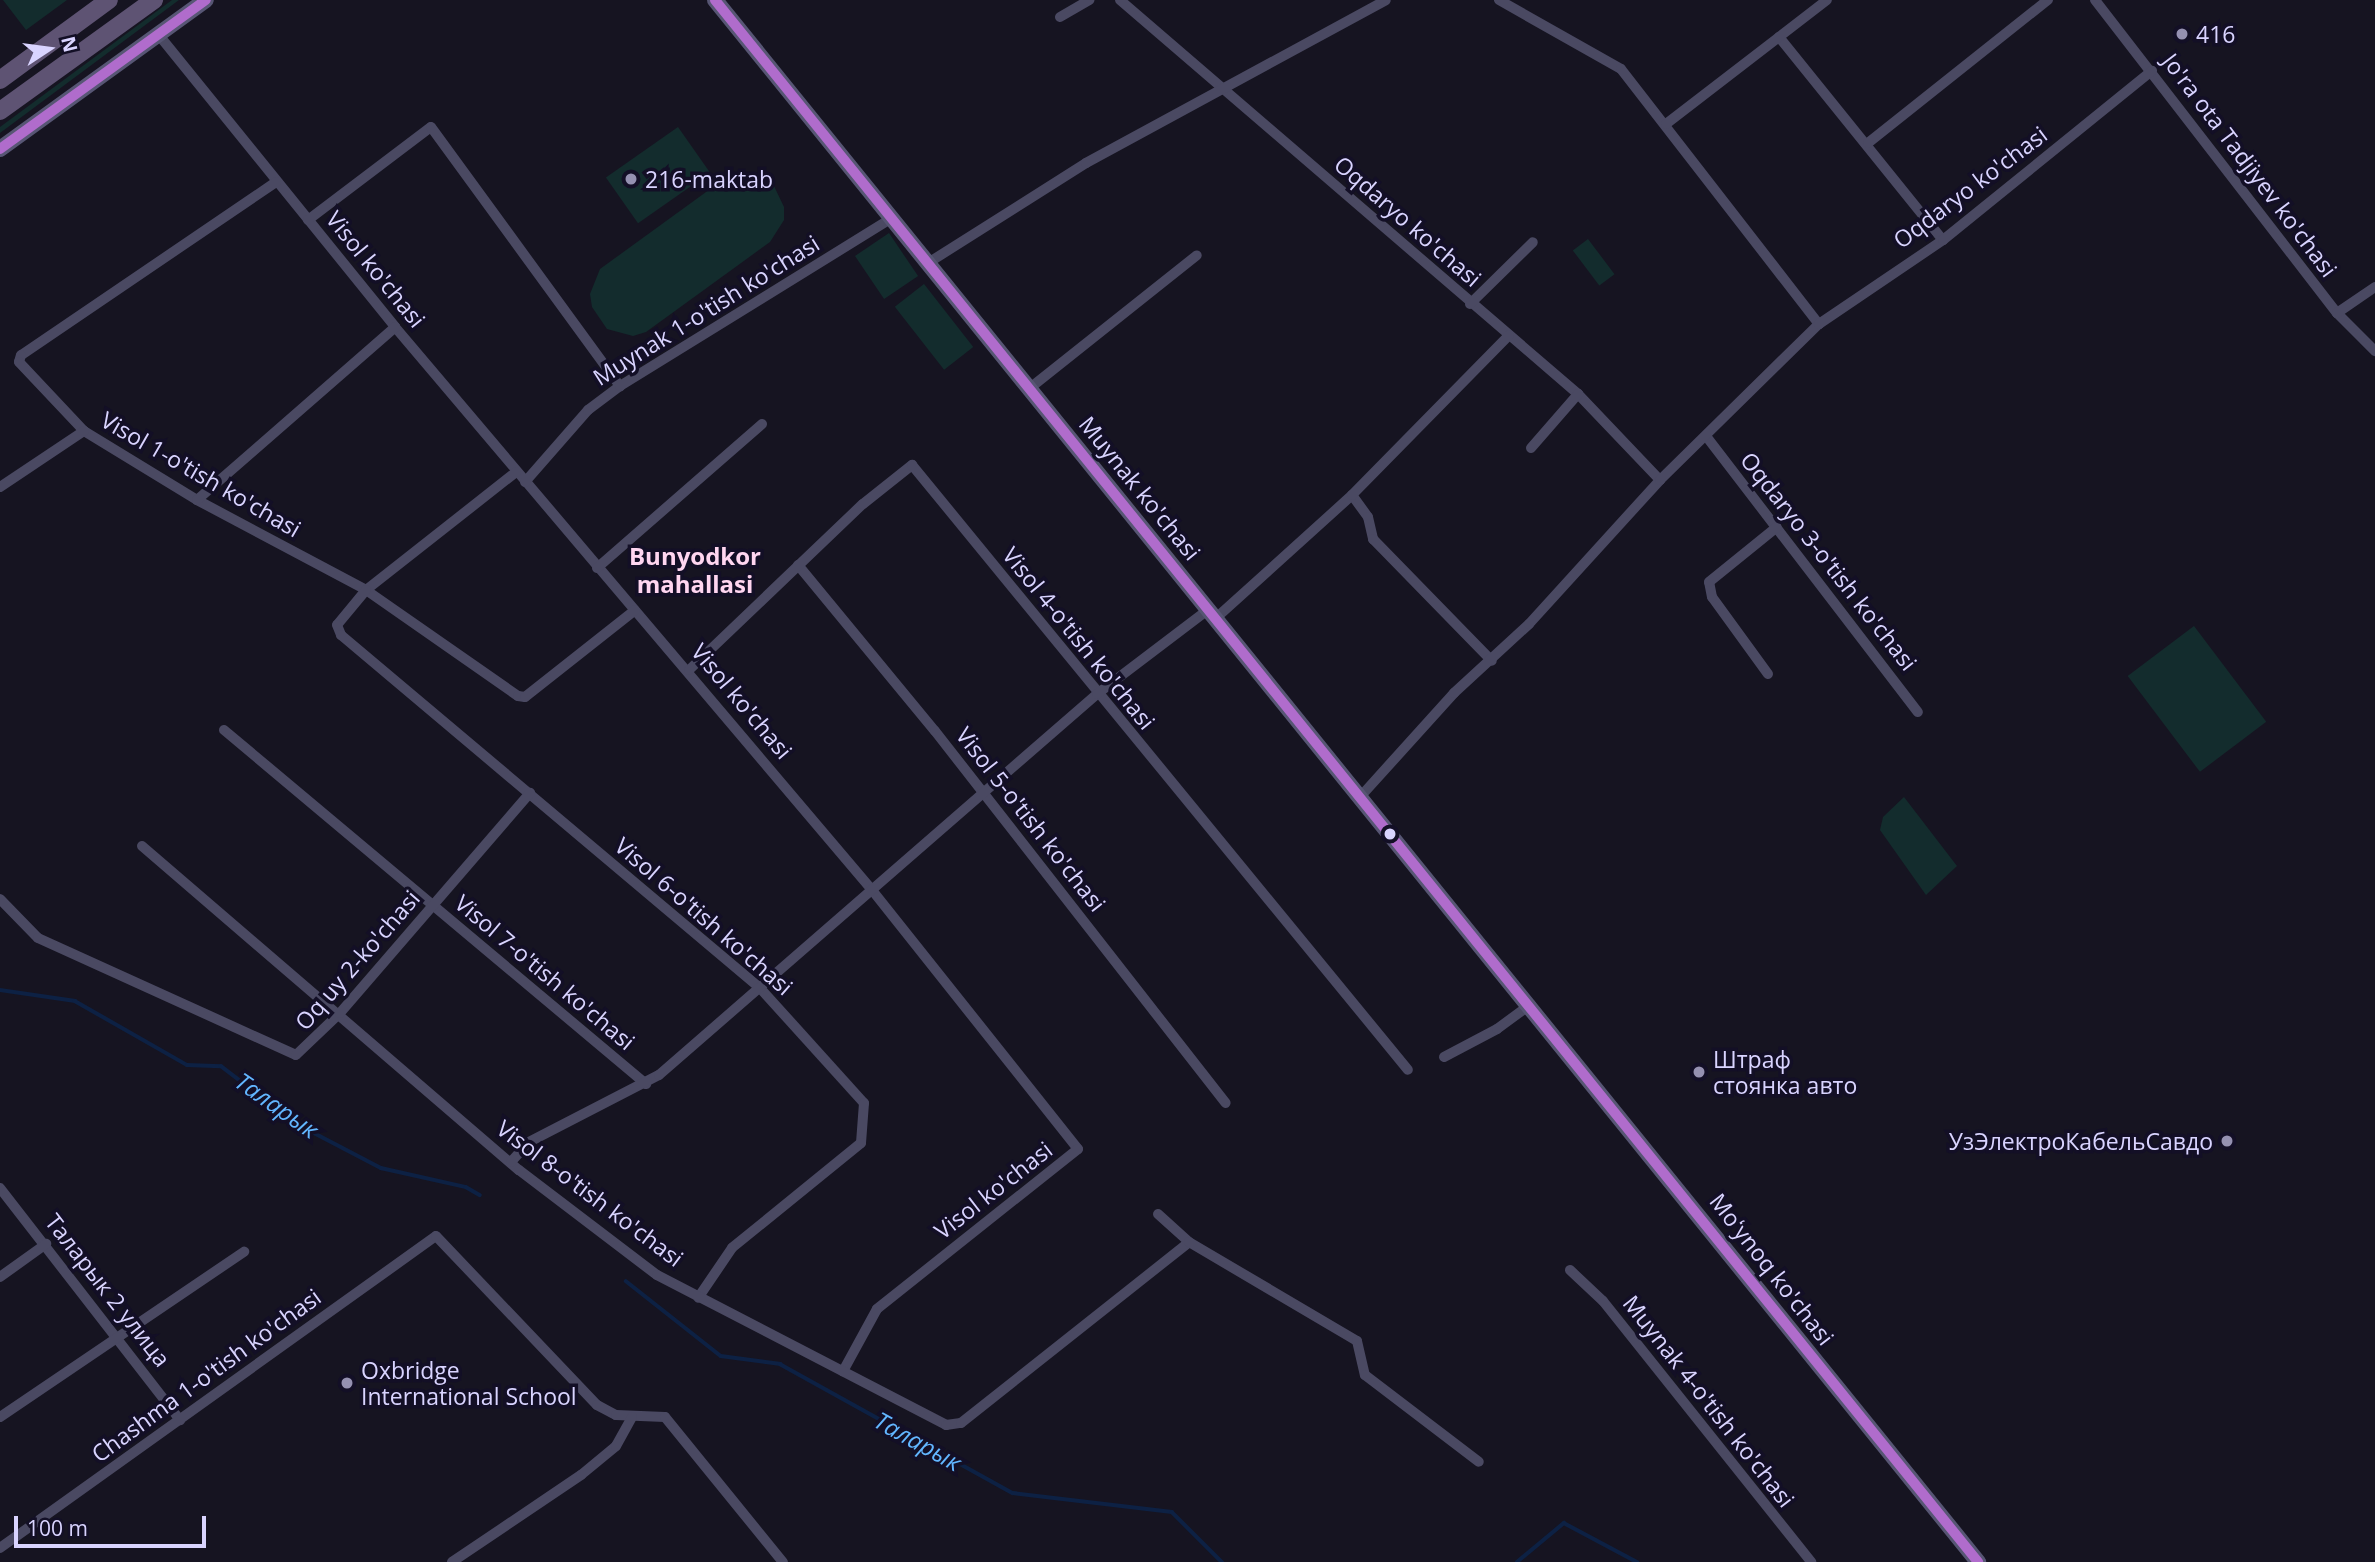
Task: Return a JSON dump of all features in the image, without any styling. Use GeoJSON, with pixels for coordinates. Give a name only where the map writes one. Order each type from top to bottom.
{"type":"FeatureCollection","features":[{"type":"Feature","properties":{"kind":"main road"},"geometry":{"type":"LineString","coordinates":[[0,80],[109,0]]}},
{"type":"Feature","properties":{"kind":"main road"},"geometry":{"type":"LineString","coordinates":[[0,111],[154,0]]}},
{"type":"Feature","properties":{"kind":"street"},"geometry":{"type":"LineString","coordinates":[[0,149],[206,0]]}},
{"type":"Feature","properties":{"kind":"street","name":"Muynak ko'chasi"},"geometry":{"type":"LineString","coordinates":[[715,0],[1531,1004]]}},
{"type":"Feature","properties":{"kind":"street"},"geometry":{"type":"LineString","coordinates":[[1060,17],[1089,0]]}},
{"type":"Feature","properties":{"kind":"street","name":"Oqdaryo ko'chasi"},"geometry":{"type":"LineString","coordinates":[[1120,0],[1470,304],[1578,394],[1660,481]]}},
{"type":"Feature","properties":{"kind":"street"},"geometry":{"type":"LineString","coordinates":[[928,263],[1086,163],[1223,89],[1364,5],[1386,0]]}},
{"type":"Feature","properties":{"kind":"street"},"geometry":{"type":"LineString","coordinates":[[1499,0],[1621,69],[1819,324]]}},
{"type":"Feature","properties":{"kind":"street"},"geometry":{"type":"LineString","coordinates":[[1666,124],[1827,0]]}},
{"type":"Feature","properties":{"kind":"street"},"geometry":{"type":"LineString","coordinates":[[1868,143],[2048,0]]}},
{"type":"Feature","properties":{"kind":"street","name":"Jo'ra ota Tadjiyev ko'chasi"},"geometry":{"type":"LineString","coordinates":[[2095,0],[2337,313],[2375,351]]}},
{"type":"Feature","properties":{"kind":"street","name":"Visol ko'chasi"},"geometry":{"type":"LineString","coordinates":[[158,34],[395,327],[597,568],[690,670],[872,890],[1078,1149],[877,1309],[843,1371]]}},
{"type":"Feature","properties":{"kind":"street"},"geometry":{"type":"LineString","coordinates":[[1779,37],[1868,143],[1943,240]]}},
{"type":"Feature","properties":{"kind":"street","name":"Oqdaryo ko'chasi"},"geometry":{"type":"LineString","coordinates":[[1361,796],[1454,694],[1492,661],[1660,481],[1819,324],[1943,240],[2152,71]]}},
{"type":"Feature","properties":{"kind":"street"},"geometry":{"type":"LineString","coordinates":[[308,220],[430,127],[620,386]]}},
{"type":"Feature","properties":{"kind":"street","name":"Visol 1-o'tish ko'chasi"},"geometry":{"type":"LineString","coordinates":[[276,181],[21,355],[19,362],[83,431],[197,499],[366,590],[522,698],[635,610]]}},
{"type":"Feature","properties":{"kind":"street","name":"Muynak 1-o'tish ko'chasi"},"geometry":{"type":"LineString","coordinates":[[526,482],[588,410],[620,386],[892,218]]}},
{"type":"Feature","properties":{"kind":"street"},"geometry":{"type":"LineString","coordinates":[[1470,304],[1533,242]]}},
{"type":"Feature","properties":{"kind":"street"},"geometry":{"type":"LineString","coordinates":[[1030,388],[1196,255]]}},
{"type":"Feature","properties":{"kind":"street"},"geometry":{"type":"LineString","coordinates":[[2337,313],[2375,287]]}},
{"type":"Feature","properties":{"kind":"street"},"geometry":{"type":"LineString","coordinates":[[197,499],[395,327]]}},
{"type":"Feature","properties":{"kind":"street"},"geometry":{"type":"LineString","coordinates":[[511,1162],[529,1142],[646,1084],[1097,694],[1212,614],[1352,495],[1509,335]]}},
{"type":"Feature","properties":{"kind":"street"},"geometry":{"type":"LineString","coordinates":[[1531,448],[1578,394]]}},
{"type":"Feature","properties":{"kind":"street"},"geometry":{"type":"LineString","coordinates":[[597,568],[762,424]]}},
{"type":"Feature","properties":{"kind":"street"},"geometry":{"type":"LineString","coordinates":[[0,487],[83,431]]}},
{"type":"Feature","properties":{"kind":"street","name":"Oqdaryo 3-o'tish ko'chasi"},"geometry":{"type":"LineString","coordinates":[[1706,436],[1919,712]]}},
{"type":"Feature","properties":{"kind":"street","name":"Visol 4-o'tish ko'chasi"},"geometry":{"type":"LineString","coordinates":[[690,670],[798,565],[912,465],[1097,694],[1408,1070]]}},
{"type":"Feature","properties":{"kind":"street"},"geometry":{"type":"LineString","coordinates":[[366,590],[516,472]]}},
{"type":"Feature","properties":{"kind":"street"},"geometry":{"type":"LineString","coordinates":[[1352,495],[1367,517],[1373,539],[1492,661]]}},
{"type":"Feature","properties":{"kind":"street"},"geometry":{"type":"LineString","coordinates":[[1768,674],[1712,597],[1709,582],[1777,527]]}},
{"type":"Feature","properties":{"kind":"street","name":"Visol 5-o'tish ko'chasi"},"geometry":{"type":"LineString","coordinates":[[798,565],[982,792],[1226,1103]]}},
{"type":"Feature","properties":{"kind":"street","name":"Visol 6-o'tish ko'chasi"},"geometry":{"type":"LineString","coordinates":[[366,590],[337,625],[341,635],[760,988],[864,1103],[863,1138],[732,1248],[698,1298]]}},
{"type":"Feature","properties":{"kind":"street","name":"Visol 7-o'tish ko'chasi"},"geometry":{"type":"LineString","coordinates":[[224,730],[646,1084]]}},
{"type":"Feature","properties":{"kind":"street","name":"Oq uy 2-ko'chasi"},"geometry":{"type":"LineString","coordinates":[[0,899],[38,938],[296,1055],[340,1013],[530,793]]}},
{"type":"Feature","properties":{"kind":"street","name":"Visol 8-o'tish ko'chasi"},"geometry":{"type":"LineString","coordinates":[[142,846],[511,1162],[657,1275],[946,1425],[961,1423],[1189,1242]]}},
{"type":"Feature","properties":{"kind":"street"},"geometry":{"type":"LineString","coordinates":[[1444,1057],[1497,1029],[1531,1004]]}},
{"type":"Feature","properties":{"kind":"street","name":"Moʻynoq ko'chasi"},"geometry":{"type":"LineString","coordinates":[[1531,1004],[1978,1562]]}},
{"type":"Feature","properties":{"kind":"street","name":"Таларык 2 улица"},"geometry":{"type":"LineString","coordinates":[[0,1188],[118,1336],[180,1420]]}},
{"type":"Feature","properties":{"kind":"street"},"geometry":{"type":"LineString","coordinates":[[1158,1213],[1189,1242],[1357,1341],[1366,1375],[1479,1462]]}},
{"type":"Feature","properties":{"kind":"street","name":"Chashma 1-o'tish ko'chasi"},"geometry":{"type":"LineString","coordinates":[[0,1548],[436,1237],[597,1405],[632,1417]]}},
{"type":"Feature","properties":{"kind":"street"},"geometry":{"type":"LineString","coordinates":[[0,1277],[46,1244]]}},
{"type":"Feature","properties":{"kind":"street"},"geometry":{"type":"LineString","coordinates":[[0,1417],[244,1252]]}},
{"type":"Feature","properties":{"kind":"street","name":"Muynak 4-o'tish ko'chasi"},"geometry":{"type":"LineString","coordinates":[[1570,1270],[1603,1301],[1811,1562]]}},
{"type":"Feature","properties":{"kind":"street"},"geometry":{"type":"LineString","coordinates":[[452,1562],[581,1475],[616,1446],[632,1417],[665,1417],[783,1562]]}},
{"type":"Feature","properties":{"kind":"green space"},"geometry":{"type":"Polygon","coordinates":[[[3,0],[67,0],[26,30],[3,0]]]}},
{"type":"Feature","properties":{"kind":"green space"},"geometry":{"type":"Polygon","coordinates":[[[172,0],[179,0],[0,133],[0,127],[172,0]]]}},
{"type":"Feature","properties":{"kind":"green space"},"geometry":{"type":"Polygon","coordinates":[[[678,127],[710,173],[638,223],[606,177],[678,127]]]}},
{"type":"Feature","properties":{"kind":"green space"},"geometry":{"type":"Polygon","coordinates":[[[749,173],[773,184],[784,207],[784,220],[770,242],[646,332],[633,336],[607,329],[592,307],[590,294],[600,269],[724,179],[749,173]]]}},
{"type":"Feature","properties":{"kind":"green space"},"geometry":{"type":"Polygon","coordinates":[[[889,233],[918,276],[884,299],[855,256],[889,233]]]}},
{"type":"Feature","properties":{"kind":"green space"},"geometry":{"type":"Polygon","coordinates":[[[1588,239],[1614,274],[1599,286],[1573,250],[1588,239]]]}},
{"type":"Feature","properties":{"kind":"green space"},"geometry":{"type":"Polygon","coordinates":[[[924,284],[973,347],[944,370],[895,307],[924,284]]]}},
{"type":"Feature","properties":{"kind":"green space"},"geometry":{"type":"Polygon","coordinates":[[[2194,626],[2266,722],[2200,772],[2128,676],[2194,626]]]}},
{"type":"Feature","properties":{"kind":"green space"},"geometry":{"type":"Polygon","coordinates":[[[1904,797],[1957,866],[1926,895],[1880,830],[1883,817],[1904,797]]]}},
{"type":"Feature","properties":{"kind":"waterway","name":"Таларык"},"geometry":{"type":"LineString","coordinates":[[0,990],[75,1001],[187,1065],[221,1066],[297,1124],[381,1168],[466,1187],[480,1195]]}},
{"type":"Feature","properties":{"kind":"waterway","name":"Таларык"},"geometry":{"type":"LineString","coordinates":[[626,1281],[721,1356],[780,1364],[1013,1493],[1172,1512],[1222,1562]]}},
{"type":"Feature","properties":{"kind":"waterway","name":"Таларык"},"geometry":{"type":"LineString","coordinates":[[1517,1562],[1564,1523],[1637,1562]]}},
{"type":"Feature","properties":{"kind":"transit line"},"geometry":{"type":"LineString","coordinates":[[0,149],[206,0]]}},
{"type":"Feature","properties":{"kind":"transit line"},"geometry":{"type":"LineString","coordinates":[[715,0],[1978,1562]]}},
{"type":"Feature","properties":{"kind":"place","name":"416"},"geometry":{"type":"Point","coordinates":[2182,34]}},
{"type":"Feature","properties":{"kind":"place","name":"216-maktab"},"geometry":{"type":"Point","coordinates":[631,179]}},
{"type":"Feature","properties":{"kind":"place","name":"Штраф стоянка авто"},"geometry":{"type":"Point","coordinates":[1699,1072]}},
{"type":"Feature","properties":{"kind":"place","name":"УзЭлектроКабельСавдо"},"geometry":{"type":"Point","coordinates":[2227,1141]}},
{"type":"Feature","properties":{"kind":"place","name":"Oxbridge International School"},"geometry":{"type":"Point","coordinates":[347,1383]}},
{"type":"Feature","properties":{"kind":"district","name":"Bunyodkor mahallasi"},"geometry":{"type":"Point","coordinates":[695,570]}}]}
